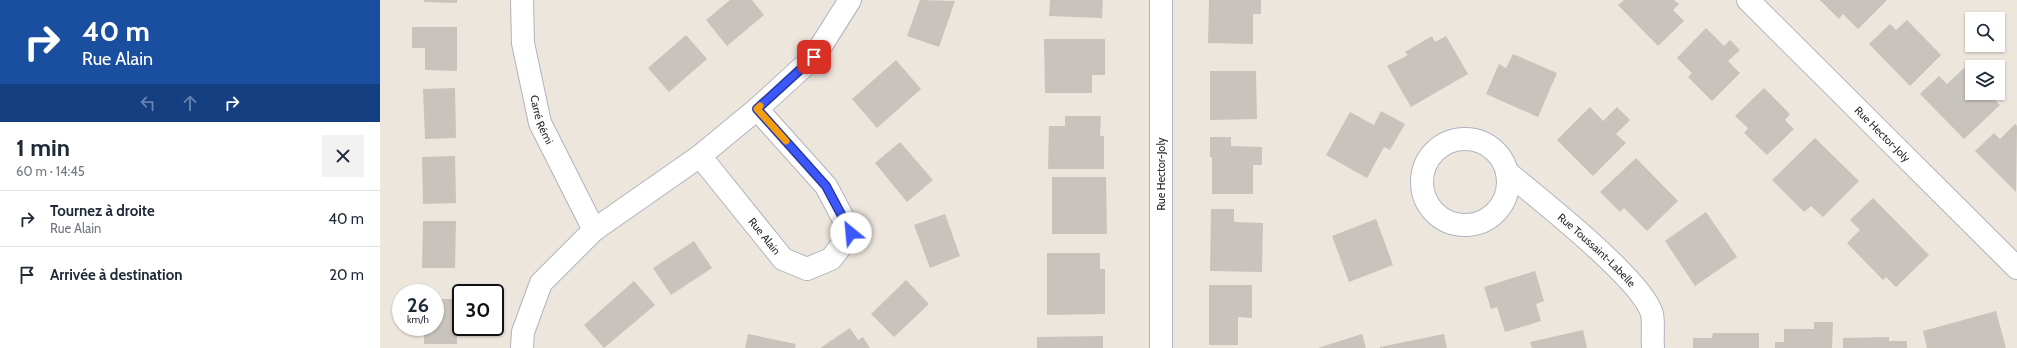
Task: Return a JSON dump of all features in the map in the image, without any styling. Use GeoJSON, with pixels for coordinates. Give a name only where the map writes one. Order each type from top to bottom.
{"type":"FeatureCollection","features":[{"type":"Feature","properties":{"kind":"street","name":"Carré Rémi"},"geometry":{"type":"LineString","coordinates":[[522,0],[523,43],[540,123],[594,230]]}},
{"type":"Feature","properties":{"kind":"street"},"geometry":{"type":"LineString","coordinates":[[522,348],[523,332],[541,283],[594,230],[700,156],[757,109],[814,57],[850,0]]}},
{"type":"Feature","properties":{"kind":"street","name":"Rue Hector-Joly"},"geometry":{"type":"LineString","coordinates":[[1161,0],[1161,348]]}},
{"type":"Feature","properties":{"kind":"street","name":"Rue Hector-Joly"},"geometry":{"type":"LineString","coordinates":[[1748,0],[2017,268]]}},
{"type":"Feature","properties":{"kind":"street","name":"Rue Alain"},"geometry":{"type":"LineString","coordinates":[[700,156],[782,259],[807,269],[831,259],[851,233],[826,186],[757,109]]}},
{"type":"Feature","properties":{"kind":"street","name":"Rue Toussaint-Labelle"},"geometry":{"type":"LineString","coordinates":[[1507,172],[1586,240],[1638,289],[1652,314],[1653,348]]}},
{"type":"Feature","properties":{"kind":"building"},"geometry":{"type":"Polygon","coordinates":[[[424,0],[457,0],[457,3],[424,2],[424,0]]]}},
{"type":"Feature","properties":{"kind":"building"},"geometry":{"type":"Polygon","coordinates":[[[730,0],[752,0],[764,15],[727,46],[706,20],[730,0]]]}},
{"type":"Feature","properties":{"kind":"building"},"geometry":{"type":"Polygon","coordinates":[[[920,0],[955,1],[939,47],[907,36],[920,0]]]}},
{"type":"Feature","properties":{"kind":"building"},"geometry":{"type":"Polygon","coordinates":[[[1050,0],[1103,0],[1102,18],[1049,16],[1050,0]]]}},
{"type":"Feature","properties":{"kind":"building"},"geometry":{"type":"Polygon","coordinates":[[[1209,0],[1261,0],[1261,14],[1253,14],[1253,44],[1208,43],[1209,0]]]}},
{"type":"Feature","properties":{"kind":"building"},"geometry":{"type":"Polygon","coordinates":[[[1624,0],[1674,0],[1679,4],[1673,10],[1684,21],[1658,46],[1618,5],[1624,0]]]}},
{"type":"Feature","properties":{"kind":"building"},"geometry":{"type":"Polygon","coordinates":[[[1820,0],[1887,0],[1858,29],[1843,14],[1839,19],[1820,0]]]}},
{"type":"Feature","properties":{"kind":"building"},"geometry":{"type":"Polygon","coordinates":[[[1907,20],[1941,55],[1910,86],[1869,44],[1890,24],[1896,30],[1907,20]]]}},
{"type":"Feature","properties":{"kind":"building"},"geometry":{"type":"Polygon","coordinates":[[[412,27],[457,27],[457,71],[425,70],[425,48],[412,48],[412,27]]]}},
{"type":"Feature","properties":{"kind":"building"},"geometry":{"type":"Polygon","coordinates":[[[1706,28],[1724,46],[1730,40],[1740,50],[1728,61],[1740,73],[1712,101],[1688,77],[1692,73],[1677,58],[1706,28]]]}},
{"type":"Feature","properties":{"kind":"building"},"geometry":{"type":"Polygon","coordinates":[[[686,35],[707,59],[669,92],[648,68],[686,35]]]}},
{"type":"Feature","properties":{"kind":"building"},"geometry":{"type":"Polygon","coordinates":[[[1432,36],[1435,42],[1446,36],[1468,74],[1411,107],[1387,66],[1408,55],[1405,52],[1432,36]]]}},
{"type":"Feature","properties":{"kind":"building"},"geometry":{"type":"Polygon","coordinates":[[[1044,39],[1105,39],[1105,75],[1092,75],[1092,93],[1045,93],[1044,39]]]}},
{"type":"Feature","properties":{"kind":"building"},"geometry":{"type":"Polygon","coordinates":[[[1513,54],[1557,73],[1538,117],[1486,94],[1499,64],[1506,68],[1513,54]]]}},
{"type":"Feature","properties":{"kind":"building"},"geometry":{"type":"Polygon","coordinates":[[[896,60],[921,89],[877,128],[852,99],[896,60]]]}},
{"type":"Feature","properties":{"kind":"building"},"geometry":{"type":"Polygon","coordinates":[[[1964,68],[1965,100],[1995,100],[2000,105],[1964,139],[1920,94],[1939,76],[1947,84],[1964,68]]]}},
{"type":"Feature","properties":{"kind":"building"},"geometry":{"type":"Polygon","coordinates":[[[1210,71],[1256,71],[1257,119],[1210,120],[1210,71]]]}},
{"type":"Feature","properties":{"kind":"building"},"geometry":{"type":"Polygon","coordinates":[[[455,88],[456,138],[425,139],[423,89],[455,88]]]}},
{"type":"Feature","properties":{"kind":"building"},"geometry":{"type":"Polygon","coordinates":[[[1764,88],[1790,114],[1785,120],[1794,129],[1767,155],[1744,133],[1748,128],[1735,116],[1764,88]]]}},
{"type":"Feature","properties":{"kind":"building"},"geometry":{"type":"Polygon","coordinates":[[[1590,107],[1603,121],[1617,107],[1630,120],[1616,134],[1626,143],[1593,176],[1557,140],[1590,107]]]}},
{"type":"Feature","properties":{"kind":"building"},"geometry":{"type":"Polygon","coordinates":[[[1381,111],[1405,124],[1390,150],[1384,147],[1367,178],[1326,155],[1350,112],[1374,125],[1381,111]]]}},
{"type":"Feature","properties":{"kind":"building"},"geometry":{"type":"Polygon","coordinates":[[[1065,116],[1101,116],[1100,136],[1104,136],[1104,169],[1048,169],[1049,126],[1065,126],[1065,116]]]}},
{"type":"Feature","properties":{"kind":"building"},"geometry":{"type":"Polygon","coordinates":[[[2015,124],[2017,126],[2016,192],[1975,151],[1994,133],[2000,139],[2015,124]]]}},
{"type":"Feature","properties":{"kind":"building"},"geometry":{"type":"Polygon","coordinates":[[[1210,137],[1231,137],[1231,146],[1262,147],[1262,165],[1253,165],[1253,194],[1212,194],[1212,157],[1210,157],[1210,137]]]}},
{"type":"Feature","properties":{"kind":"building"},"geometry":{"type":"Polygon","coordinates":[[[1815,138],[1859,181],[1823,217],[1811,206],[1804,212],[1772,180],[1815,138]]]}},
{"type":"Feature","properties":{"kind":"building"},"geometry":{"type":"Polygon","coordinates":[[[900,142],[933,180],[907,202],[875,163],[900,142]]]}},
{"type":"Feature","properties":{"kind":"building"},"geometry":{"type":"Polygon","coordinates":[[[455,156],[456,203],[423,204],[422,157],[455,156]]]}},
{"type":"Feature","properties":{"kind":"building"},"geometry":{"type":"Polygon","coordinates":[[[1636,158],[1678,201],[1647,231],[1624,208],[1620,212],[1600,192],[1636,158]]]}},
{"type":"Feature","properties":{"kind":"building"},"geometry":{"type":"Polygon","coordinates":[[[1052,177],[1106,177],[1107,234],[1052,234],[1052,177]]]}},
{"type":"Feature","properties":{"kind":"building"},"geometry":{"type":"Polygon","coordinates":[[[1873,198],[1929,255],[1896,287],[1886,277],[1883,280],[1847,243],[1860,230],[1850,220],[1873,198]]]}},
{"type":"Feature","properties":{"kind":"building"},"geometry":{"type":"Polygon","coordinates":[[[1211,209],[1234,209],[1234,222],[1263,223],[1262,272],[1210,271],[1211,209]]]}},
{"type":"Feature","properties":{"kind":"building"},"geometry":{"type":"Polygon","coordinates":[[[1706,212],[1737,257],[1695,286],[1665,241],[1706,212]]]}},
{"type":"Feature","properties":{"kind":"building"},"geometry":{"type":"Polygon","coordinates":[[[945,214],[960,256],[930,268],[914,225],[945,214]]]}},
{"type":"Feature","properties":{"kind":"building"},"geometry":{"type":"Polygon","coordinates":[[[1376,219],[1393,265],[1349,282],[1332,236],[1376,219]]]}},
{"type":"Feature","properties":{"kind":"building"},"geometry":{"type":"Polygon","coordinates":[[[423,221],[456,221],[455,268],[422,268],[423,221]]]}},
{"type":"Feature","properties":{"kind":"building"},"geometry":{"type":"Polygon","coordinates":[[[694,241],[712,268],[671,295],[653,268],[694,241]]]}},
{"type":"Feature","properties":{"kind":"building"},"geometry":{"type":"Polygon","coordinates":[[[1047,253],[1100,253],[1100,269],[1105,269],[1105,314],[1047,315],[1047,253]]]}},
{"type":"Feature","properties":{"kind":"building"},"geometry":{"type":"Polygon","coordinates":[[[1535,271],[1544,301],[1536,304],[1541,321],[1505,332],[1497,307],[1491,309],[1484,287],[1535,271]]]}},
{"type":"Feature","properties":{"kind":"building"},"geometry":{"type":"Polygon","coordinates":[[[906,280],[929,304],[894,337],[871,314],[906,280]]]}},
{"type":"Feature","properties":{"kind":"building"},"geometry":{"type":"Polygon","coordinates":[[[634,281],[655,305],[604,348],[584,325],[634,281]]]}},
{"type":"Feature","properties":{"kind":"building"},"geometry":{"type":"Polygon","coordinates":[[[1209,285],[1252,285],[1252,318],[1238,317],[1238,345],[1209,345],[1209,285]]]}},
{"type":"Feature","properties":{"kind":"building"},"geometry":{"type":"Polygon","coordinates":[[[444,299],[452,299],[452,336],[457,336],[457,344],[424,344],[424,336],[444,336],[444,299]]]}},
{"type":"Feature","properties":{"kind":"building"},"geometry":{"type":"Polygon","coordinates":[[[1996,311],[2006,348],[1927,348],[1923,331],[1996,311]]]}},
{"type":"Feature","properties":{"kind":"building"},"geometry":{"type":"Polygon","coordinates":[[[1814,322],[1833,322],[1832,348],[1775,348],[1775,342],[1784,342],[1784,329],[1814,329],[1814,322]]]}},
{"type":"Feature","properties":{"kind":"building"},"geometry":{"type":"Polygon","coordinates":[[[850,328],[858,340],[863,337],[870,348],[820,348],[850,328]]]}},
{"type":"Feature","properties":{"kind":"building"},"geometry":{"type":"Polygon","coordinates":[[[1583,330],[1587,348],[1532,348],[1530,342],[1583,330]]]}},
{"type":"Feature","properties":{"kind":"building"},"geometry":{"type":"Polygon","coordinates":[[[1713,333],[1759,333],[1759,348],[1693,348],[1693,338],[1712,338],[1713,333]]]}},
{"type":"Feature","properties":{"kind":"building"},"geometry":{"type":"Polygon","coordinates":[[[748,334],[796,344],[795,348],[745,348],[748,334]]]}},
{"type":"Feature","properties":{"kind":"building"},"geometry":{"type":"Polygon","coordinates":[[[1362,334],[1366,348],[1318,348],[1362,334]]]}},
{"type":"Feature","properties":{"kind":"building"},"geometry":{"type":"Polygon","coordinates":[[[1444,334],[1447,348],[1380,348],[1380,347],[1444,334]]]}},
{"type":"Feature","properties":{"kind":"building"},"geometry":{"type":"Polygon","coordinates":[[[1103,336],[1103,348],[1037,348],[1037,337],[1103,336]]]}},
{"type":"Feature","properties":{"kind":"building"},"geometry":{"type":"Polygon","coordinates":[[[1889,337],[1889,341],[1907,341],[1907,348],[1843,348],[1843,338],[1889,337]]]}},
{"type":"Feature","properties":{"kind":"slow traffic"},"geometry":{"type":"LineString","coordinates":[[760,106],[757,109],[786,141]]}},
{"type":"Feature","properties":{"kind":"route"},"geometry":{"type":"LineString","coordinates":[[814,57],[757,109],[826,186],[851,233]]}}]}
